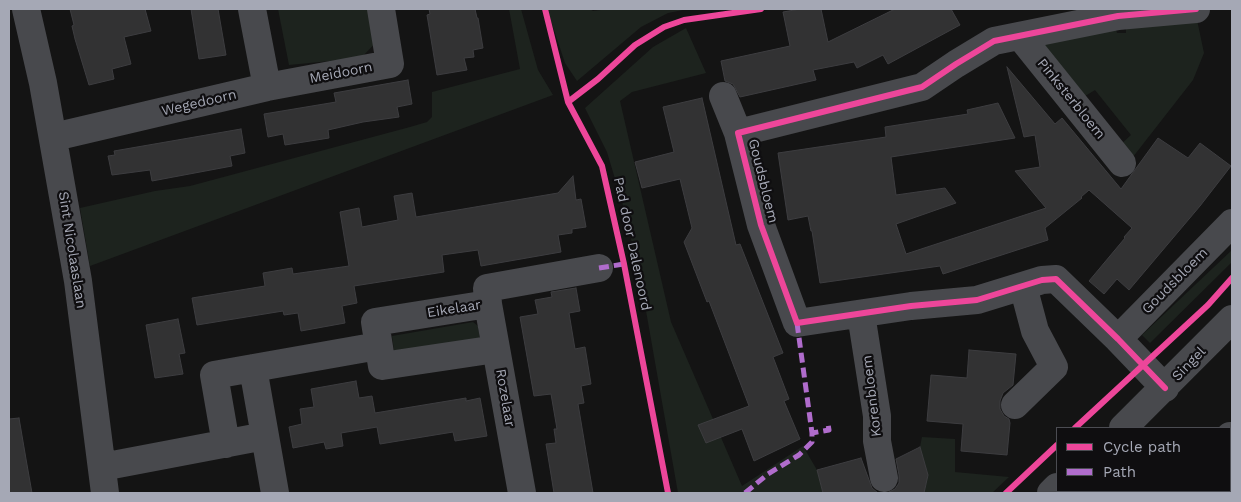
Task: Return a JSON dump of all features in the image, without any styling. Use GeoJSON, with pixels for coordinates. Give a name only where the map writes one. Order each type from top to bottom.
{"type":"FeatureCollection","features":[{"type":"Feature","properties":{"kind":"street","name":"Sint Nicolaaslaan"},"geometry":{"type":"LineString","coordinates":[[26,9],[54,137],[78,281],[103,480]]}},
{"type":"Feature","properties":{"kind":"street"},"geometry":{"type":"LineString","coordinates":[[252,9],[267,87]]}},
{"type":"Feature","properties":{"kind":"street","name":"Meidoorn"},"geometry":{"type":"LineString","coordinates":[[267,87],[390,64],[381,9]]}},
{"type":"Feature","properties":{"kind":"street","name":"Goudsbloem"},"geometry":{"type":"LineString","coordinates":[[738,134],[922,87],[994,41],[1118,16],[1196,9]]}},
{"type":"Feature","properties":{"kind":"street","name":"Pinksterbloem"},"geometry":{"type":"LineString","coordinates":[[1020,36],[1122,163]]}},
{"type":"Feature","properties":{"kind":"street","name":"Wegedoorn"},"geometry":{"type":"LineString","coordinates":[[54,137],[267,87]]}},
{"type":"Feature","properties":{"kind":"street","name":"Goudsbloem"},"geometry":{"type":"LineString","coordinates":[[724,96],[738,134],[761,225],[796,324],[911,306],[977,300],[1042,280],[1056,280],[1118,339],[1165,388]]}},
{"type":"Feature","properties":{"kind":"street","name":"Goudsbloem"},"geometry":{"type":"LineString","coordinates":[[1118,339],[1232,223]]}},
{"type":"Feature","properties":{"kind":"street","name":"Eikelaar"},"geometry":{"type":"LineString","coordinates":[[496,349],[382,366],[375,322],[488,304],[487,288],[599,268]]}},
{"type":"Feature","properties":{"kind":"street"},"geometry":{"type":"LineString","coordinates":[[1015,404],[1054,367],[1035,331],[1023,286]]}},
{"type":"Feature","properties":{"kind":"street","name":"Rozelaar"},"geometry":{"type":"LineString","coordinates":[[488,304],[522,493]]}},
{"type":"Feature","properties":{"kind":"street","name":"Korenbloem"},"geometry":{"type":"LineString","coordinates":[[861,314],[878,416],[878,441],[884,478]]}},
{"type":"Feature","properties":{"kind":"street","name":"Singel"},"geometry":{"type":"LineString","coordinates":[[1124,427],[1232,319]]}},
{"type":"Feature","properties":{"kind":"street"},"geometry":{"type":"LineString","coordinates":[[226,444],[214,375],[378,346]]}},
{"type":"Feature","properties":{"kind":"street"},"geometry":{"type":"LineString","coordinates":[[253,368],[275,493]]}},
{"type":"Feature","properties":{"kind":"street"},"geometry":{"type":"LineString","coordinates":[[103,480],[226,444],[265,436]]}},
{"type":"Feature","properties":{"kind":"shaded area"},"geometry":{"type":"Polygon","coordinates":[[[278,9],[382,9],[386,32],[361,58],[289,65],[278,9]]]}},
{"type":"Feature","properties":{"kind":"shaded area"},"geometry":{"type":"Polygon","coordinates":[[[509,9],[521,9],[538,70],[553,95],[90,266],[80,208],[155,191],[190,186],[427,122],[432,117],[432,92],[520,69],[509,9]]]}},
{"type":"Feature","properties":{"kind":"shaded area"},"geometry":{"type":"Polygon","coordinates":[[[547,9],[590,9],[593,11],[608,9],[688,9],[668,13],[641,27],[577,81],[565,63],[547,9]]]}},
{"type":"Feature","properties":{"kind":"shaded area"},"geometry":{"type":"Polygon","coordinates":[[[1196,15],[1204,53],[1193,80],[1129,162],[1118,147],[1131,135],[1095,90],[1082,98],[1041,48],[1055,34],[1114,23],[1117,33],[1126,33],[1126,23],[1196,15]]]}},
{"type":"Feature","properties":{"kind":"shaded area"},"geometry":{"type":"Polygon","coordinates":[[[686,28],[706,73],[632,92],[620,101],[671,322],[742,486],[803,446],[817,470],[823,493],[678,493],[642,288],[625,212],[607,152],[585,108],[653,47],[686,28]]]}},
{"type":"Feature","properties":{"kind":"shaded area"},"geometry":{"type":"Polygon","coordinates":[[[1232,250],[1232,262],[1150,343],[1142,335],[1232,250]]]}},
{"type":"Feature","properties":{"kind":"shaded area"},"geometry":{"type":"Polygon","coordinates":[[[473,322],[478,326],[480,340],[399,354],[394,350],[392,336],[473,322]]]}},
{"type":"Feature","properties":{"kind":"shaded area"},"geometry":{"type":"Polygon","coordinates":[[[922,437],[955,439],[955,472],[1009,477],[992,493],[924,493],[928,475],[920,447],[922,437]]]}},
{"type":"Feature","properties":{"kind":"building"},"geometry":{"type":"Polygon","coordinates":[[[70,9],[145,9],[151,31],[124,37],[131,64],[112,69],[114,79],[89,85],[75,39],[70,9]]]}},
{"type":"Feature","properties":{"kind":"building"},"geometry":{"type":"Polygon","coordinates":[[[191,9],[218,9],[226,55],[199,59],[191,9]]]}},
{"type":"Feature","properties":{"kind":"building"},"geometry":{"type":"Polygon","coordinates":[[[429,9],[475,9],[483,48],[473,50],[474,57],[464,58],[467,70],[437,75],[427,15],[430,14],[429,9]]]}},
{"type":"Feature","properties":{"kind":"building"},"geometry":{"type":"Polygon","coordinates":[[[800,9],[821,9],[828,42],[895,9],[951,9],[960,25],[888,64],[883,55],[857,68],[854,62],[813,70],[816,80],[740,97],[733,84],[725,81],[721,61],[790,46],[783,12],[800,9]]]}},
{"type":"Feature","properties":{"kind":"building"},"geometry":{"type":"Polygon","coordinates":[[[1007,67],[1055,124],[1062,118],[1121,189],[1158,138],[1188,158],[1200,143],[1231,166],[1129,290],[1117,279],[1104,294],[1089,281],[1132,228],[1089,190],[1045,228],[1048,240],[943,274],[940,266],[820,283],[808,216],[788,220],[778,153],[886,137],[885,127],[968,114],[967,110],[998,103],[1015,138],[891,157],[896,195],[945,188],[956,203],[896,224],[906,254],[1046,208],[1015,171],[1040,167],[1035,135],[1024,137],[1007,67]]]}},
{"type":"Feature","properties":{"kind":"building"},"geometry":{"type":"Polygon","coordinates":[[[408,80],[412,104],[397,107],[399,117],[363,122],[328,130],[329,138],[285,145],[283,134],[268,137],[264,114],[336,102],[334,93],[408,80]]]}},
{"type":"Feature","properties":{"kind":"building"},"geometry":{"type":"Polygon","coordinates":[[[702,98],[736,245],[740,244],[783,353],[773,357],[789,399],[784,401],[800,439],[754,461],[742,429],[706,443],[698,425],[749,406],[709,301],[707,302],[684,242],[692,228],[680,179],[642,188],[635,162],[674,152],[663,107],[702,98]]]}},
{"type":"Feature","properties":{"kind":"building"},"geometry":{"type":"Polygon","coordinates":[[[241,129],[245,153],[230,156],[232,166],[152,181],[150,170],[112,175],[108,156],[115,155],[114,151],[241,129]]]}},
{"type":"Feature","properties":{"kind":"building"},"geometry":{"type":"Polygon","coordinates":[[[573,176],[576,200],[581,199],[586,227],[572,229],[572,233],[558,235],[561,252],[481,266],[478,250],[442,255],[444,272],[354,286],[357,303],[342,306],[345,323],[301,331],[298,313],[284,315],[283,311],[197,325],[192,298],[265,286],[263,273],[292,268],[293,274],[349,266],[340,212],[359,208],[362,227],[398,220],[394,196],[412,193],[416,217],[558,193],[573,176]]]}},
{"type":"Feature","properties":{"kind":"building"},"geometry":{"type":"Polygon","coordinates":[[[576,288],[580,311],[569,313],[575,349],[585,347],[591,384],[581,386],[584,403],[578,404],[593,493],[554,493],[546,444],[556,443],[554,429],[557,429],[551,394],[534,396],[520,317],[538,314],[535,300],[552,297],[551,292],[576,288]]]}},
{"type":"Feature","properties":{"kind":"building"},"geometry":{"type":"Polygon","coordinates":[[[178,319],[185,353],[179,354],[183,374],[155,378],[146,325],[178,319]]]}},
{"type":"Feature","properties":{"kind":"building"},"geometry":{"type":"Polygon","coordinates":[[[969,350],[1016,354],[1013,385],[1003,393],[1000,401],[1000,409],[1004,416],[1009,419],[1010,423],[1007,455],[961,451],[963,424],[927,421],[931,375],[967,378],[969,350]]]}},
{"type":"Feature","properties":{"kind":"building"},"geometry":{"type":"Polygon","coordinates":[[[356,381],[359,398],[372,396],[375,413],[466,398],[466,401],[480,398],[487,436],[455,441],[453,432],[380,444],[377,427],[341,433],[343,446],[326,449],[324,442],[293,448],[289,427],[302,424],[300,409],[314,407],[311,389],[356,381]]]}},
{"type":"Feature","properties":{"kind":"building"},"geometry":{"type":"Polygon","coordinates":[[[19,418],[32,493],[9,493],[9,419],[19,418]]]}},
{"type":"Feature","properties":{"kind":"building"},"geometry":{"type":"Polygon","coordinates":[[[920,447],[928,475],[924,493],[887,493],[895,489],[899,483],[896,459],[920,447]]]}},
{"type":"Feature","properties":{"kind":"building"},"geometry":{"type":"Polygon","coordinates":[[[861,458],[872,488],[878,493],[823,493],[817,470],[861,458]]]}},
{"type":"Feature","properties":{"kind":"marked path"},"geometry":{"type":"LineString","coordinates":[[599,268],[624,264]]}},
{"type":"Feature","properties":{"kind":"marked path"},"geometry":{"type":"LineString","coordinates":[[797,323],[812,433]]}},
{"type":"Feature","properties":{"kind":"marked path"},"geometry":{"type":"LineString","coordinates":[[745,493],[768,474],[799,455],[812,442],[812,433],[829,430],[828,424]]}},
{"type":"Feature","properties":{"kind":"cycle path","name":"Pad door Dalenoord"},"geometry":{"type":"LineString","coordinates":[[545,9],[568,102],[602,166],[624,264],[668,493]]}},
{"type":"Feature","properties":{"kind":"cycle path"},"geometry":{"type":"LineString","coordinates":[[568,102],[598,79],[635,45],[664,27],[684,20],[761,9]]}},
{"type":"Feature","properties":{"kind":"cycle path"},"geometry":{"type":"LineString","coordinates":[[1165,388],[1056,279],[1042,280],[977,300],[911,306],[797,323],[761,225],[738,133],[922,87],[994,41],[1118,16],[1196,9]]}},
{"type":"Feature","properties":{"kind":"cycle path"},"geometry":{"type":"LineString","coordinates":[[1076,427],[1208,305],[1232,278]]}},
{"type":"Feature","properties":{"kind":"cycle path"},"geometry":{"type":"LineString","coordinates":[[1006,493],[1056,446]]}}]}
